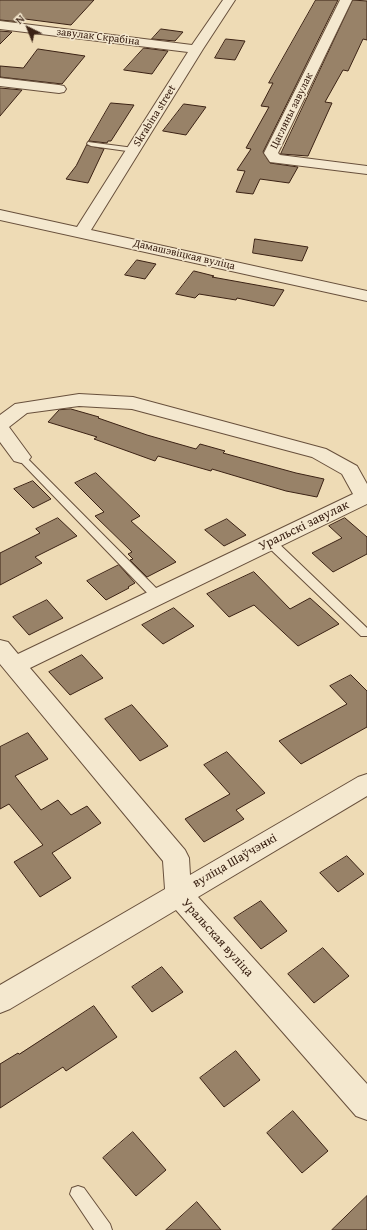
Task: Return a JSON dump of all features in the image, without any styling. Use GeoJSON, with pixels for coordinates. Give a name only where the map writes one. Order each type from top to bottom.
{"type":"FeatureCollection","features":[{"type":"Feature","properties":{"kind":"street","name":"Skrabina street"},"geometry":{"type":"LineString","coordinates":[[82,232],[196,49],[229,0]]}},
{"type":"Feature","properties":{"kind":"street","name":"Цагляны завулак"},"geometry":{"type":"LineString","coordinates":[[346,0],[271,154],[275,159],[367,170]]}},
{"type":"Feature","properties":{"kind":"street","name":"завулак Скрабіна"},"geometry":{"type":"LineString","coordinates":[[0,25],[196,49]]}},
{"type":"Feature","properties":{"kind":"street"},"geometry":{"type":"LineString","coordinates":[[0,82],[59,89]]}},
{"type":"Feature","properties":{"kind":"street","name":"Дамашэвіцкая вуліца"},"geometry":{"type":"LineString","coordinates":[[0,215],[367,296]]}},
{"type":"Feature","properties":{"kind":"street","name":"Уральскі завулак"},"geometry":{"type":"LineString","coordinates":[[0,424],[22,408],[79,400],[133,403],[319,453],[350,470],[364,497],[158,597],[8,657]]}},
{"type":"Feature","properties":{"kind":"street"},"geometry":{"type":"LineString","coordinates":[[0,428],[21,456]]}},
{"type":"Feature","properties":{"kind":"street","name":"Уральская вуліца"},"geometry":{"type":"LineString","coordinates":[[8,657],[176,858],[179,895],[367,1106]]}},
{"type":"Feature","properties":{"kind":"street","name":"вуліца Шаўчэнкі"},"geometry":{"type":"LineString","coordinates":[[0,1000],[367,784]]}},
{"type":"Feature","properties":{"kind":"lane"},"geometry":{"type":"LineString","coordinates":[[90,144],[134,150]]}},
{"type":"Feature","properties":{"kind":"lane"},"geometry":{"type":"LineString","coordinates":[[21,456],[158,597]]}},
{"type":"Feature","properties":{"kind":"lane"},"geometry":{"type":"LineString","coordinates":[[270,542],[366,633]]}},
{"type":"Feature","properties":{"kind":"lane"},"geometry":{"type":"LineString","coordinates":[[78,1194],[104,1230]]}},
{"type":"Feature","properties":{"kind":"building"},"geometry":{"type":"Polygon","coordinates":[[[0,0],[94,0],[71,25],[25,19],[21,22],[0,20],[0,0]]]}},
{"type":"Feature","properties":{"kind":"building"},"geometry":{"type":"Polygon","coordinates":[[[316,0],[338,0],[263,152],[270,163],[298,167],[289,183],[260,179],[253,194],[236,192],[245,171],[237,170],[251,149],[246,148],[269,107],[261,106],[273,83],[269,83],[316,0]]]}},
{"type":"Feature","properties":{"kind":"building"},"geometry":{"type":"Polygon","coordinates":[[[353,0],[367,1],[367,40],[363,39],[348,71],[343,70],[325,102],[332,103],[308,156],[281,154],[353,0]]]}},
{"type":"Feature","properties":{"kind":"building"},"geometry":{"type":"Polygon","coordinates":[[[161,29],[183,32],[175,41],[152,39],[161,29]]]}},
{"type":"Feature","properties":{"kind":"building"},"geometry":{"type":"Polygon","coordinates":[[[0,31],[12,32],[0,44],[0,31]]]}},
{"type":"Feature","properties":{"kind":"building"},"geometry":{"type":"Polygon","coordinates":[[[226,39],[245,41],[235,60],[215,58],[226,39]]]}},
{"type":"Feature","properties":{"kind":"building"},"geometry":{"type":"Polygon","coordinates":[[[144,48],[168,51],[152,74],[124,70],[144,48]]]}},
{"type":"Feature","properties":{"kind":"building"},"geometry":{"type":"Polygon","coordinates":[[[38,49],[85,56],[62,84],[0,77],[0,66],[23,68],[38,49]]]}},
{"type":"Feature","properties":{"kind":"building"},"geometry":{"type":"Polygon","coordinates":[[[0,88],[22,90],[0,116],[0,88]]]}},
{"type":"Feature","properties":{"kind":"building"},"geometry":{"type":"Polygon","coordinates":[[[111,103],[134,105],[111,141],[108,141],[107,143],[89,141],[111,103]]]}},
{"type":"Feature","properties":{"kind":"building"},"geometry":{"type":"Polygon","coordinates":[[[184,104],[206,107],[186,135],[163,131],[184,104]]]}},
{"type":"Feature","properties":{"kind":"building"},"geometry":{"type":"Polygon","coordinates":[[[87,145],[104,149],[88,183],[66,179],[76,166],[87,145]]]}},
{"type":"Feature","properties":{"kind":"building"},"geometry":{"type":"Polygon","coordinates":[[[255,239],[308,247],[302,261],[253,253],[255,239]]]}},
{"type":"Feature","properties":{"kind":"building"},"geometry":{"type":"Polygon","coordinates":[[[137,260],[156,264],[145,279],[125,275],[137,260]]]}},
{"type":"Feature","properties":{"kind":"building"},"geometry":{"type":"Polygon","coordinates":[[[194,271],[214,276],[212,277],[284,290],[274,306],[237,298],[236,300],[199,294],[195,298],[176,294],[194,271]]]}},
{"type":"Feature","properties":{"kind":"building"},"geometry":{"type":"Polygon","coordinates":[[[71,409],[99,417],[98,418],[147,435],[196,449],[200,444],[225,451],[223,453],[324,479],[317,497],[286,491],[212,469],[211,471],[158,456],[155,461],[94,439],[97,437],[48,422],[59,410],[71,409]]]}},
{"type":"Feature","properties":{"kind":"building"},"geometry":{"type":"Polygon","coordinates":[[[96,473],[140,516],[131,521],[176,562],[147,577],[130,560],[133,559],[128,554],[132,552],[95,516],[104,512],[75,483],[96,473]]]}},
{"type":"Feature","properties":{"kind":"building"},"geometry":{"type":"Polygon","coordinates":[[[33,481],[51,499],[33,508],[14,489],[33,481]]]}},
{"type":"Feature","properties":{"kind":"building"},"geometry":{"type":"Polygon","coordinates":[[[58,518],[77,536],[35,557],[42,563],[0,585],[0,553],[40,533],[36,529],[58,518]]]}},
{"type":"Feature","properties":{"kind":"building"},"geometry":{"type":"Polygon","coordinates":[[[345,518],[367,537],[367,554],[333,572],[312,553],[342,538],[329,526],[345,518]]]}},
{"type":"Feature","properties":{"kind":"building"},"geometry":{"type":"Polygon","coordinates":[[[227,519],[246,535],[224,546],[205,530],[227,519]]]}},
{"type":"Feature","properties":{"kind":"building"},"geometry":{"type":"Polygon","coordinates":[[[119,565],[135,583],[128,587],[129,588],[106,600],[87,581],[119,565]]]}},
{"type":"Feature","properties":{"kind":"building"},"geometry":{"type":"Polygon","coordinates":[[[254,572],[290,609],[310,598],[339,624],[298,646],[254,605],[229,617],[207,594],[254,572]]]}},
{"type":"Feature","properties":{"kind":"building"},"geometry":{"type":"Polygon","coordinates":[[[47,600],[63,618],[29,635],[13,617],[47,600]]]}},
{"type":"Feature","properties":{"kind":"building"},"geometry":{"type":"Polygon","coordinates":[[[174,608],[194,626],[163,644],[142,625],[174,608]]]}},
{"type":"Feature","properties":{"kind":"building"},"geometry":{"type":"Polygon","coordinates":[[[82,655],[103,678],[70,695],[49,672],[82,655]]]}},
{"type":"Feature","properties":{"kind":"building"},"geometry":{"type":"Polygon","coordinates":[[[351,675],[367,691],[367,727],[301,764],[279,741],[347,704],[330,686],[351,675]]]}},
{"type":"Feature","properties":{"kind":"building"},"geometry":{"type":"Polygon","coordinates":[[[132,705],[168,746],[140,761],[105,719],[132,705]]]}},
{"type":"Feature","properties":{"kind":"building"},"geometry":{"type":"Polygon","coordinates":[[[28,733],[48,759],[15,776],[41,810],[58,800],[71,815],[87,806],[101,823],[52,853],[71,878],[40,897],[14,862],[43,845],[9,804],[0,809],[0,747],[28,733]]]}},
{"type":"Feature","properties":{"kind":"building"},"geometry":{"type":"Polygon","coordinates":[[[227,752],[265,793],[236,810],[244,819],[204,842],[185,819],[230,794],[204,765],[227,752]]]}},
{"type":"Feature","properties":{"kind":"building"},"geometry":{"type":"Polygon","coordinates":[[[347,856],[364,874],[338,892],[320,873],[347,856]]]}},
{"type":"Feature","properties":{"kind":"building"},"geometry":{"type":"Polygon","coordinates":[[[261,901],[287,931],[261,949],[234,918],[261,901]]]}},
{"type":"Feature","properties":{"kind":"building"},"geometry":{"type":"Polygon","coordinates":[[[323,948],[349,976],[314,1003],[288,974],[323,948]]]}},
{"type":"Feature","properties":{"kind":"building"},"geometry":{"type":"Polygon","coordinates":[[[162,967],[183,992],[152,1012],[132,987],[162,967]]]}},
{"type":"Feature","properties":{"kind":"building"},"geometry":{"type":"Polygon","coordinates":[[[94,1006],[117,1037],[66,1071],[63,1067],[0,1108],[0,1064],[18,1053],[19,1054],[94,1006]]]}},
{"type":"Feature","properties":{"kind":"building"},"geometry":{"type":"Polygon","coordinates":[[[236,1051],[260,1080],[224,1107],[200,1078],[236,1051]]]}},
{"type":"Feature","properties":{"kind":"building"},"geometry":{"type":"Polygon","coordinates":[[[293,1111],[328,1151],[302,1173],[267,1133],[293,1111]]]}},
{"type":"Feature","properties":{"kind":"building"},"geometry":{"type":"Polygon","coordinates":[[[133,1132],[166,1170],[136,1196],[103,1158],[133,1132]]]}},
{"type":"Feature","properties":{"kind":"building"},"geometry":{"type":"Polygon","coordinates":[[[367,1196],[367,1230],[332,1230],[367,1196]]]}},
{"type":"Feature","properties":{"kind":"building"},"geometry":{"type":"Polygon","coordinates":[[[197,1202],[221,1230],[166,1230],[197,1202]]]}}]}
